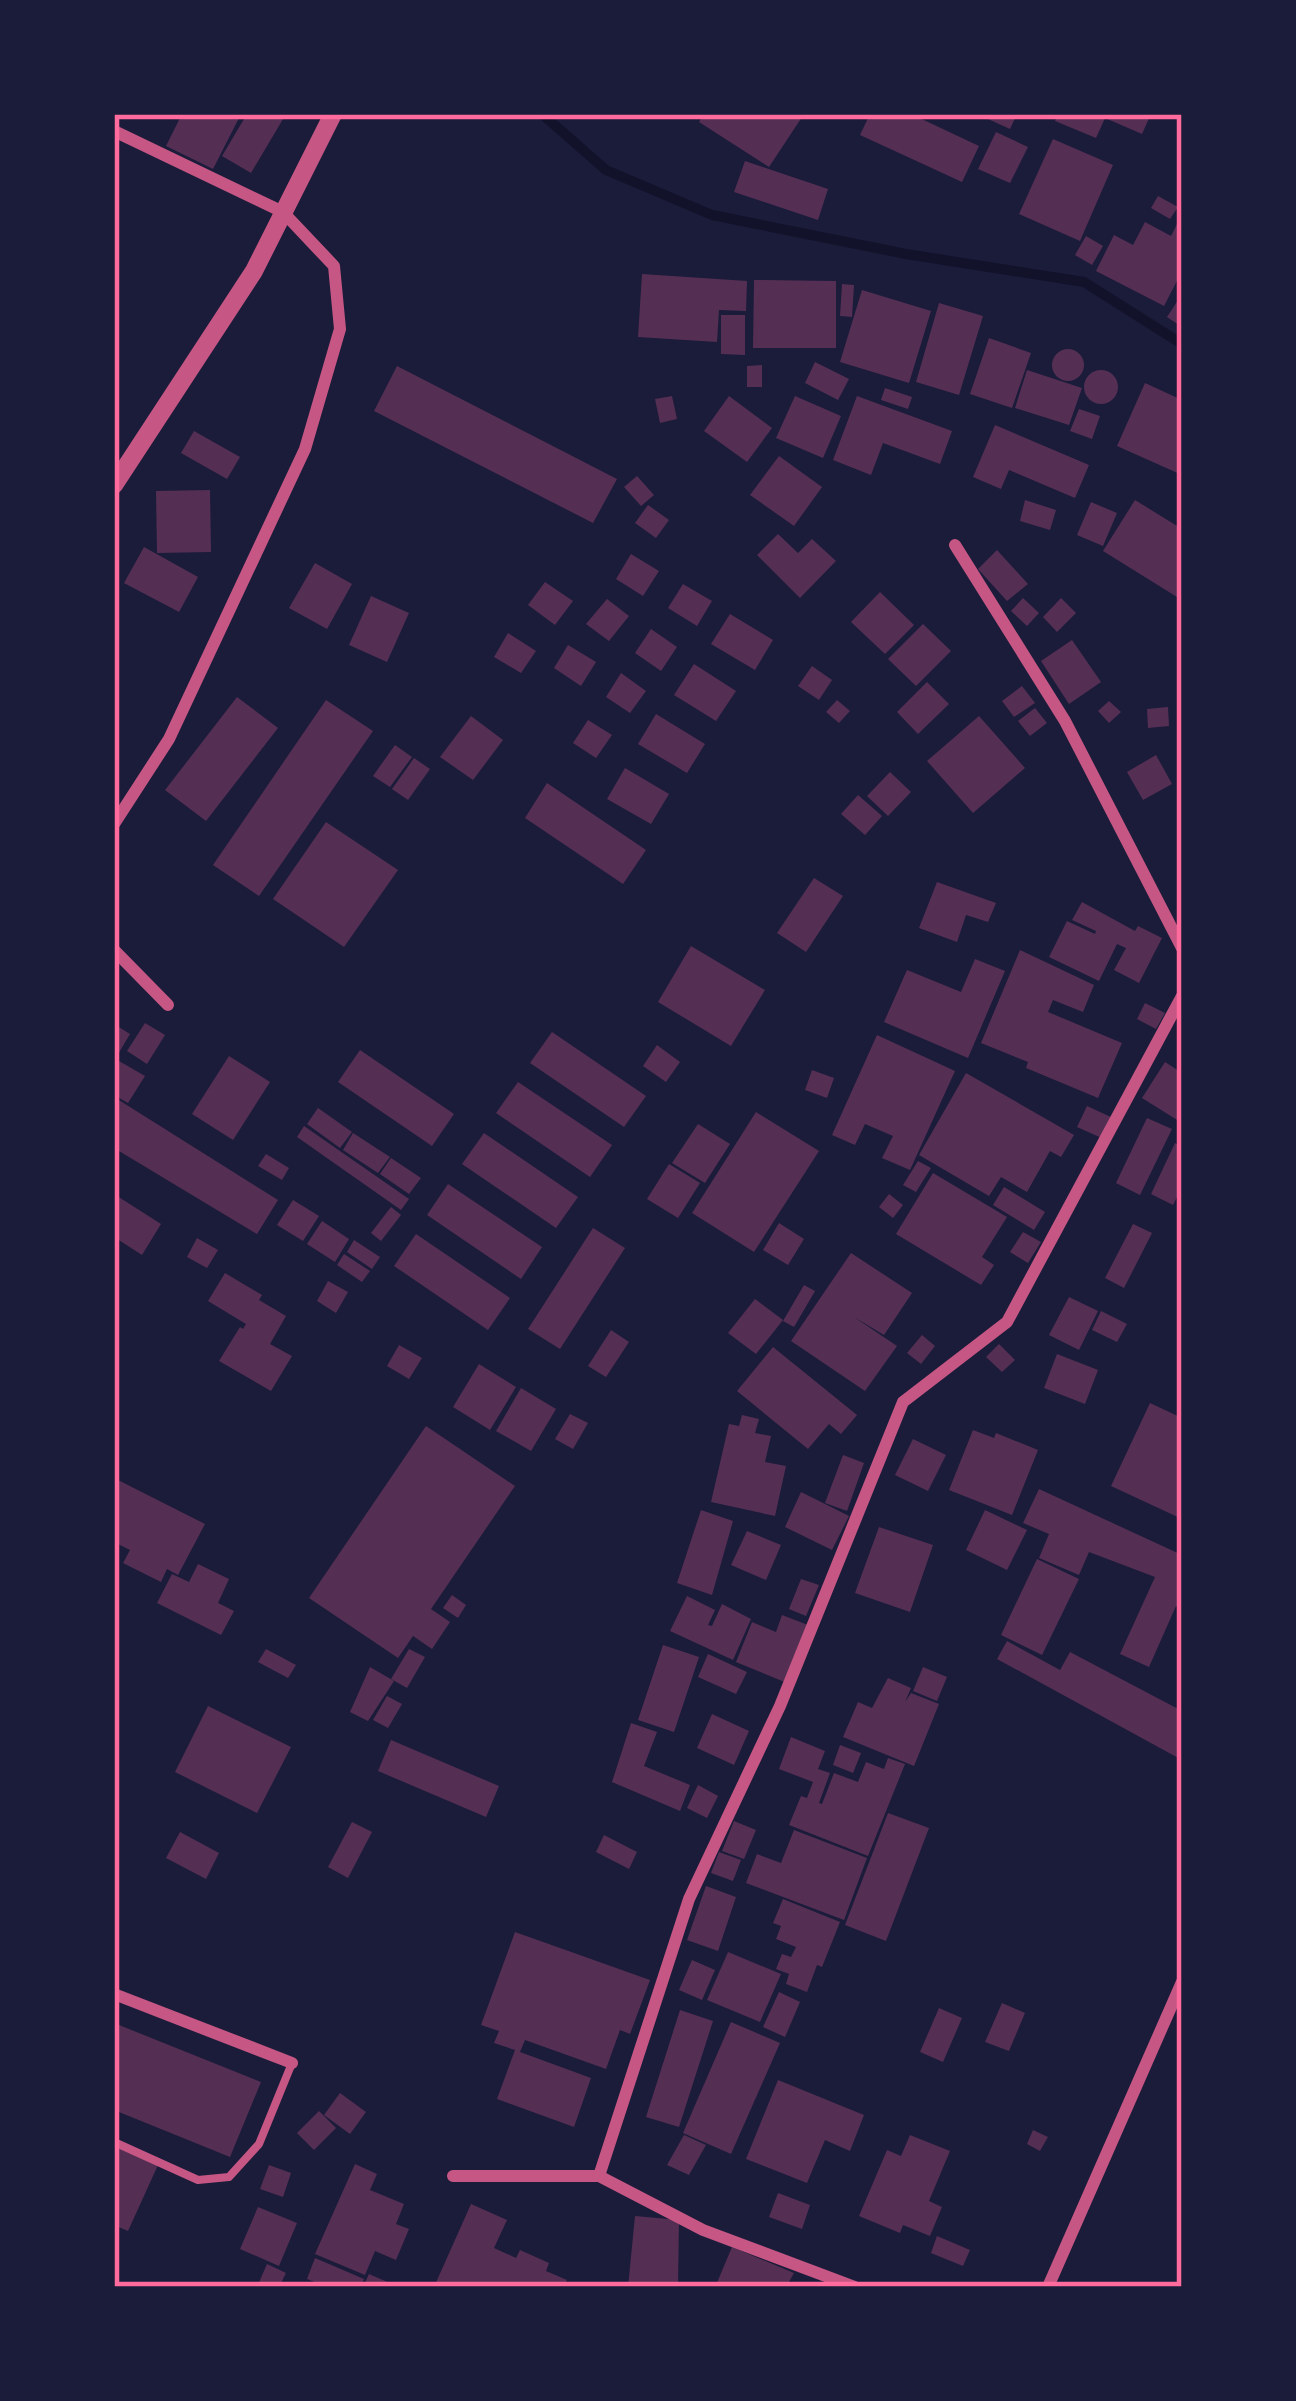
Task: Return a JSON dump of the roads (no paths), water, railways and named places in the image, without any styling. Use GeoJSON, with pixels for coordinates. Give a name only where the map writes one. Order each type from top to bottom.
{"type":"FeatureCollection","features":[{"type":"Feature","properties":{"kind":"street"},"geometry":{"type":"LineString","coordinates":[[114,485],[254,272],[333,114]]}},
{"type":"Feature","properties":{"kind":"street"},"geometry":{"type":"LineString","coordinates":[[114,131],[283,212],[334,266],[340,328],[305,449],[169,739],[114,824]]}},
{"type":"Feature","properties":{"kind":"street"},"geometry":{"type":"LineString","coordinates":[[955,545],[1065,722],[1182,948]]}},
{"type":"Feature","properties":{"kind":"street"},"geometry":{"type":"LineString","coordinates":[[114,950],[168,1005]]}},
{"type":"Feature","properties":{"kind":"street"},"geometry":{"type":"LineString","coordinates":[[599,2176],[689,1899],[780,1706],[903,1402],[1007,1322],[1182,996]]}},
{"type":"Feature","properties":{"kind":"street"},"geometry":{"type":"LineString","coordinates":[[1048,2287],[1182,1982]]}},
{"type":"Feature","properties":{"kind":"street"},"geometry":{"type":"LineString","coordinates":[[114,1994],[292,2063]]}},
{"type":"Feature","properties":{"kind":"street"},"geometry":{"type":"LineString","coordinates":[[453,2176],[599,2176],[703,2230],[855,2287]]}},
{"type":"Feature","properties":{"kind":"lane"},"geometry":{"type":"LineString","coordinates":[[114,2142],[198,2180],[229,2177],[259,2144],[292,2063]]}},
{"type":"Feature","properties":{"kind":"waterway"},"geometry":{"type":"LineString","coordinates":[[542,114],[606,170],[712,215],[906,254],[1084,282],[1182,344]]}}]}
